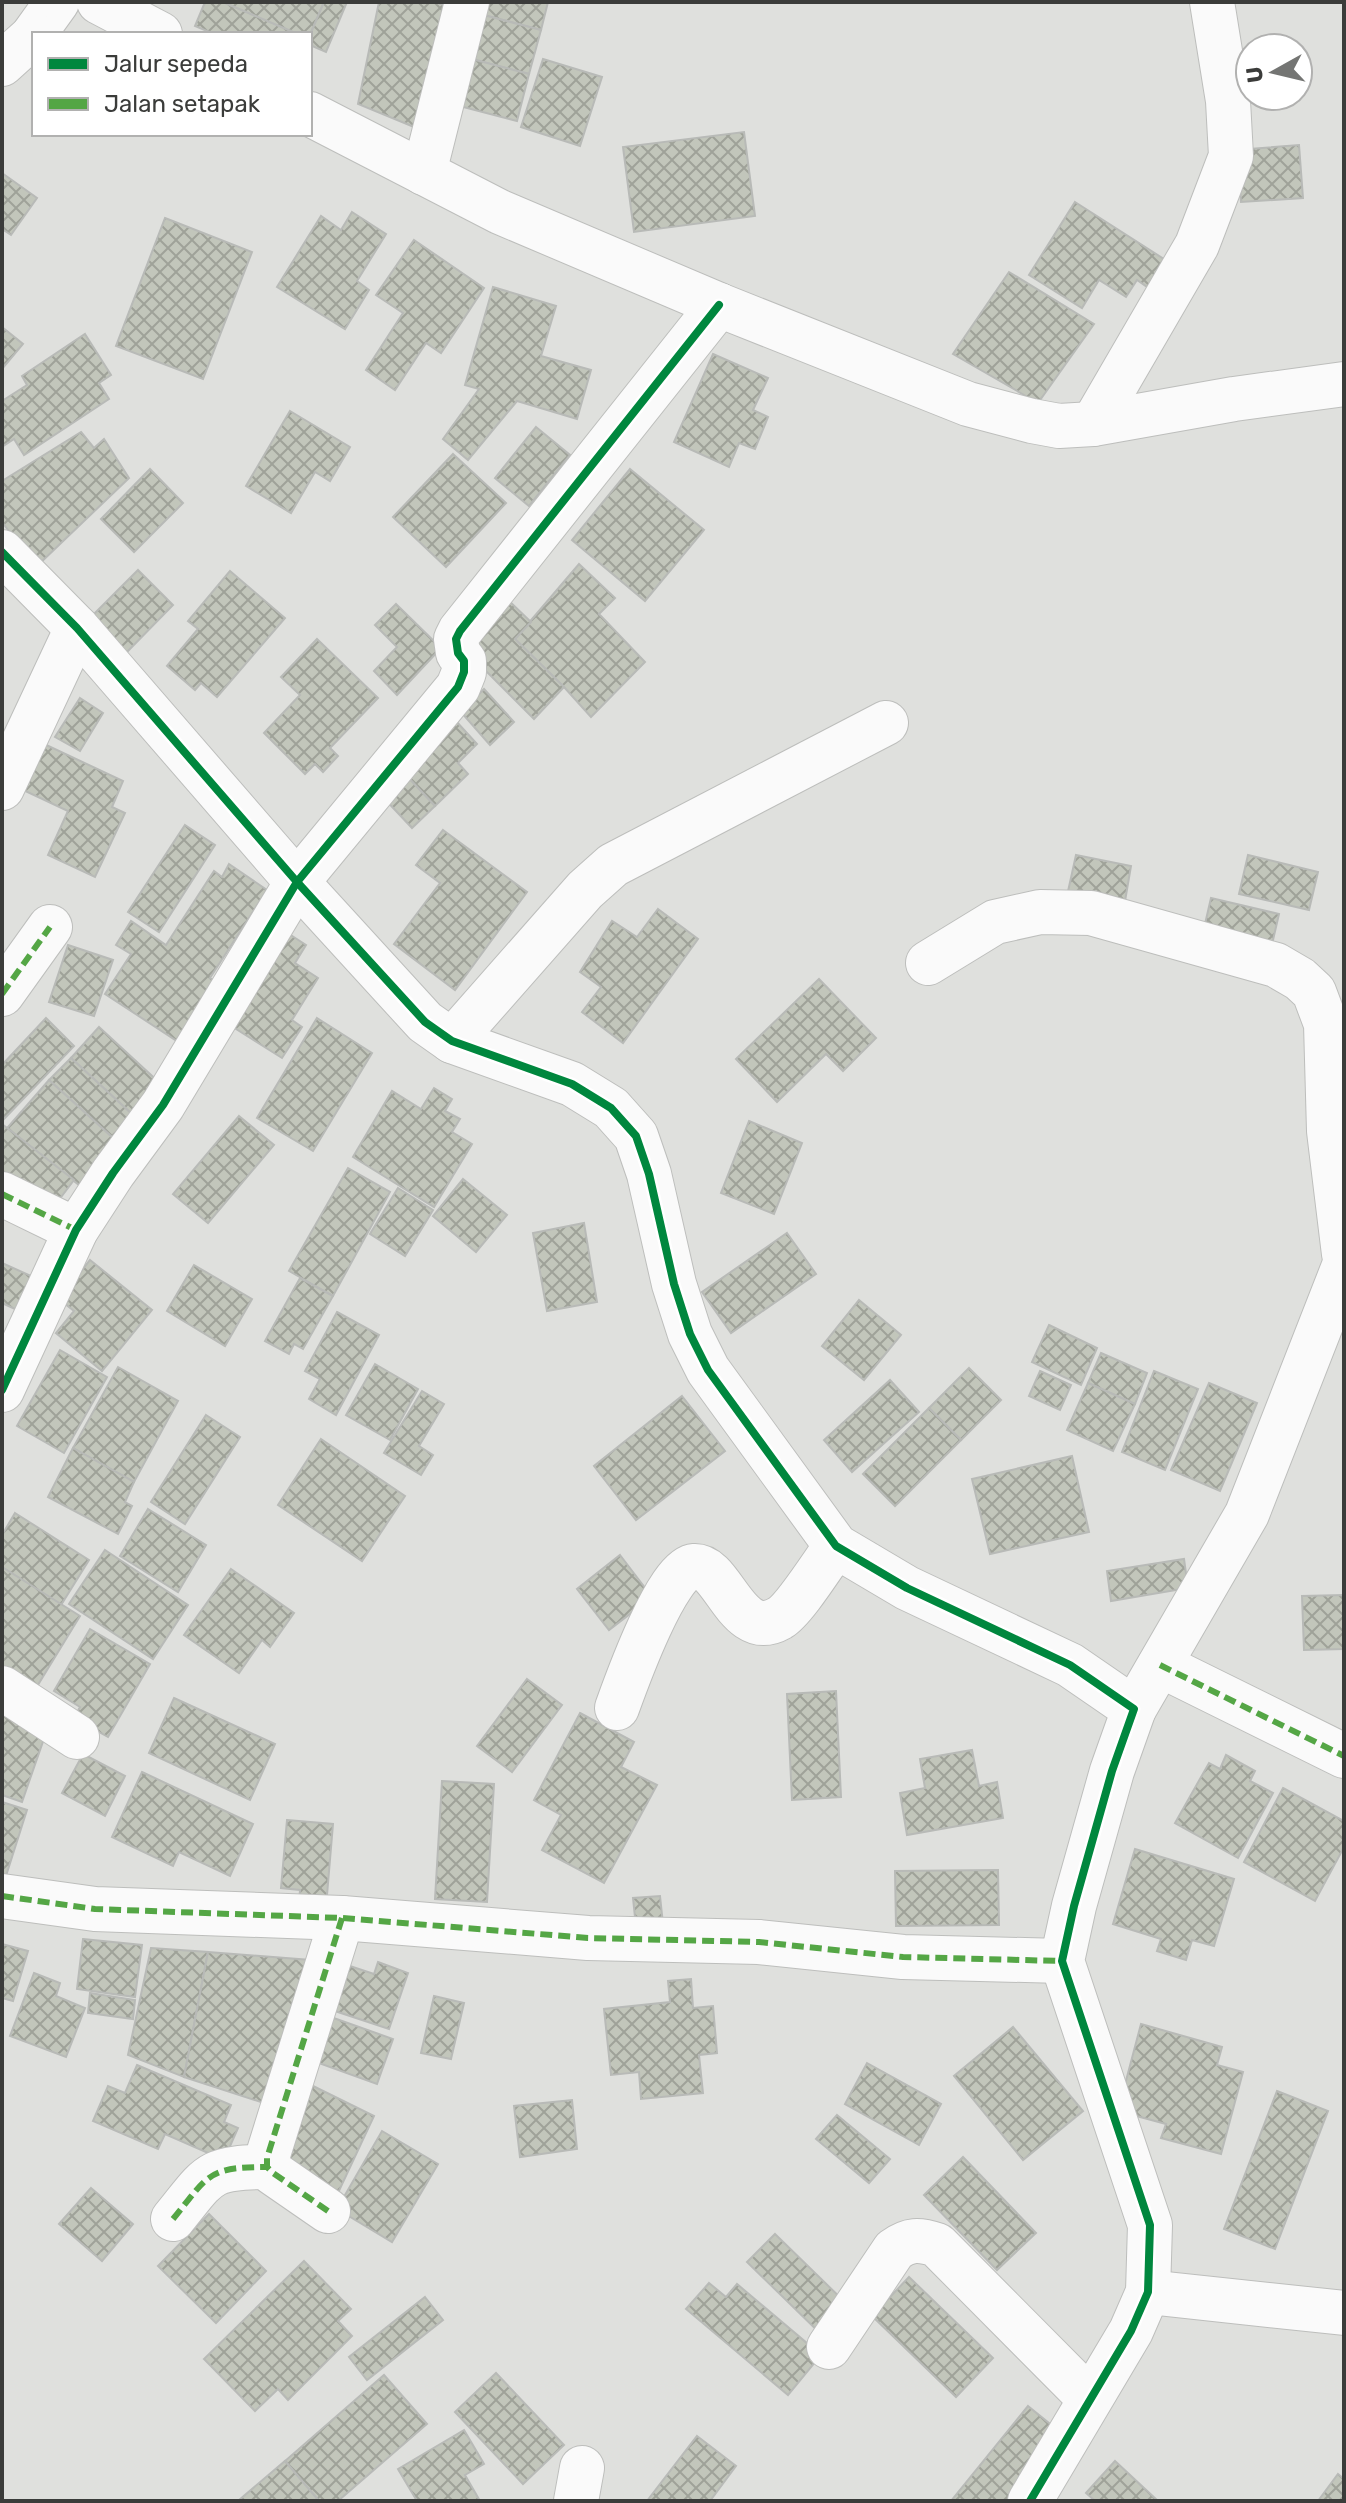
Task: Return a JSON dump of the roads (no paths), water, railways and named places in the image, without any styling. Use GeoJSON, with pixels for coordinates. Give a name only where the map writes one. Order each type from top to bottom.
{"type":"FeatureCollection","features":[{"type":"Feature","properties":{"kind":"street"},"geometry":{"type":"LineString","coordinates":[[35,32],[57,2]]}},
{"type":"Feature","properties":{"kind":"street"},"geometry":{"type":"LineString","coordinates":[[99,2],[156,32]]}},
{"type":"Feature","properties":{"kind":"street"},"geometry":{"type":"LineString","coordinates":[[424,173],[467,2]]}},
{"type":"Feature","properties":{"kind":"street"},"geometry":{"type":"LineString","coordinates":[[1093,424],[1197,245],[1231,156],[1228,101],[1212,2]]}},
{"type":"Feature","properties":{"kind":"street"},"geometry":{"type":"LineString","coordinates":[[2,64],[32,36]]}},
{"type":"Feature","properties":{"kind":"street"},"geometry":{"type":"LineString","coordinates":[[312,115],[500,212],[719,305],[968,404],[1059,426],[1093,424],[1234,399],[1344,384]]}},
{"type":"Feature","properties":{"kind":"street"},"geometry":{"type":"LineString","coordinates":[[2,1390],[76,1230],[163,1105],[297,882],[458,687],[464,668],[456,639],[460,631],[719,305]]}},
{"type":"Feature","properties":{"kind":"street"},"geometry":{"type":"LineString","coordinates":[[2,552],[77,628],[297,882],[425,1022],[452,1041],[572,1084],[611,1108],[636,1136],[649,1174],[674,1284],[690,1334],[708,1370],[836,1546],[907,1588],[1070,1665],[1134,1709]]}},
{"type":"Feature","properties":{"kind":"street"},"geometry":{"type":"LineString","coordinates":[[2,788],[77,628]]}},
{"type":"Feature","properties":{"kind":"street"},"geometry":{"type":"LineString","coordinates":[[452,1041],[585,890],[613,865],[886,723]]}},
{"type":"Feature","properties":{"kind":"street"},"geometry":{"type":"LineString","coordinates":[[928,963],[995,922],[1040,912],[1091,913],[1263,961],[1300,979],[1314,992],[1326,1024],[1329,1131],[1344,1254]]}},
{"type":"Feature","properties":{"kind":"street"},"geometry":{"type":"LineString","coordinates":[[2,994],[50,927]]}},
{"type":"Feature","properties":{"kind":"street"},"geometry":{"type":"LineString","coordinates":[[2,1194],[76,1230]]}},
{"type":"Feature","properties":{"kind":"street"},"geometry":{"type":"LineString","coordinates":[[1030,2501],[1131,2331],[1148,2292],[1150,2225],[1062,1961],[1112,1771],[1134,1709],[1247,1514],[1344,1266]]}},
{"type":"Feature","properties":{"kind":"street"},"geometry":{"type":"LineString","coordinates":[[617,1708],[651,1622],[684,1569],[695,1566],[707,1569],[733,1605],[750,1618],[766,1623],[780,1618],[790,1608],[836,1546]]}},
{"type":"Feature","properties":{"kind":"street"},"geometry":{"type":"LineString","coordinates":[[1160,1665],[1344,1756]]}},
{"type":"Feature","properties":{"kind":"street"},"geometry":{"type":"LineString","coordinates":[[2,1688],[77,1737]]}},
{"type":"Feature","properties":{"kind":"street"},"geometry":{"type":"LineString","coordinates":[[2,1896],[95,1909],[342,1918],[588,1938],[759,1942],[903,1957],[1062,1961]]}},
{"type":"Feature","properties":{"kind":"street"},"geometry":{"type":"LineString","coordinates":[[267,2167],[267,2158],[342,1918]]}},
{"type":"Feature","properties":{"kind":"street"},"geometry":{"type":"LineString","coordinates":[[173,2219],[214,2172],[244,2167],[267,2167],[328,2211]]}},
{"type":"Feature","properties":{"kind":"street"},"geometry":{"type":"LineString","coordinates":[[829,2347],[894,2250],[904,2242],[916,2239],[937,2245],[1089,2398]]}},
{"type":"Feature","properties":{"kind":"street"},"geometry":{"type":"LineString","coordinates":[[1148,2292],[1344,2313]]}}]}
